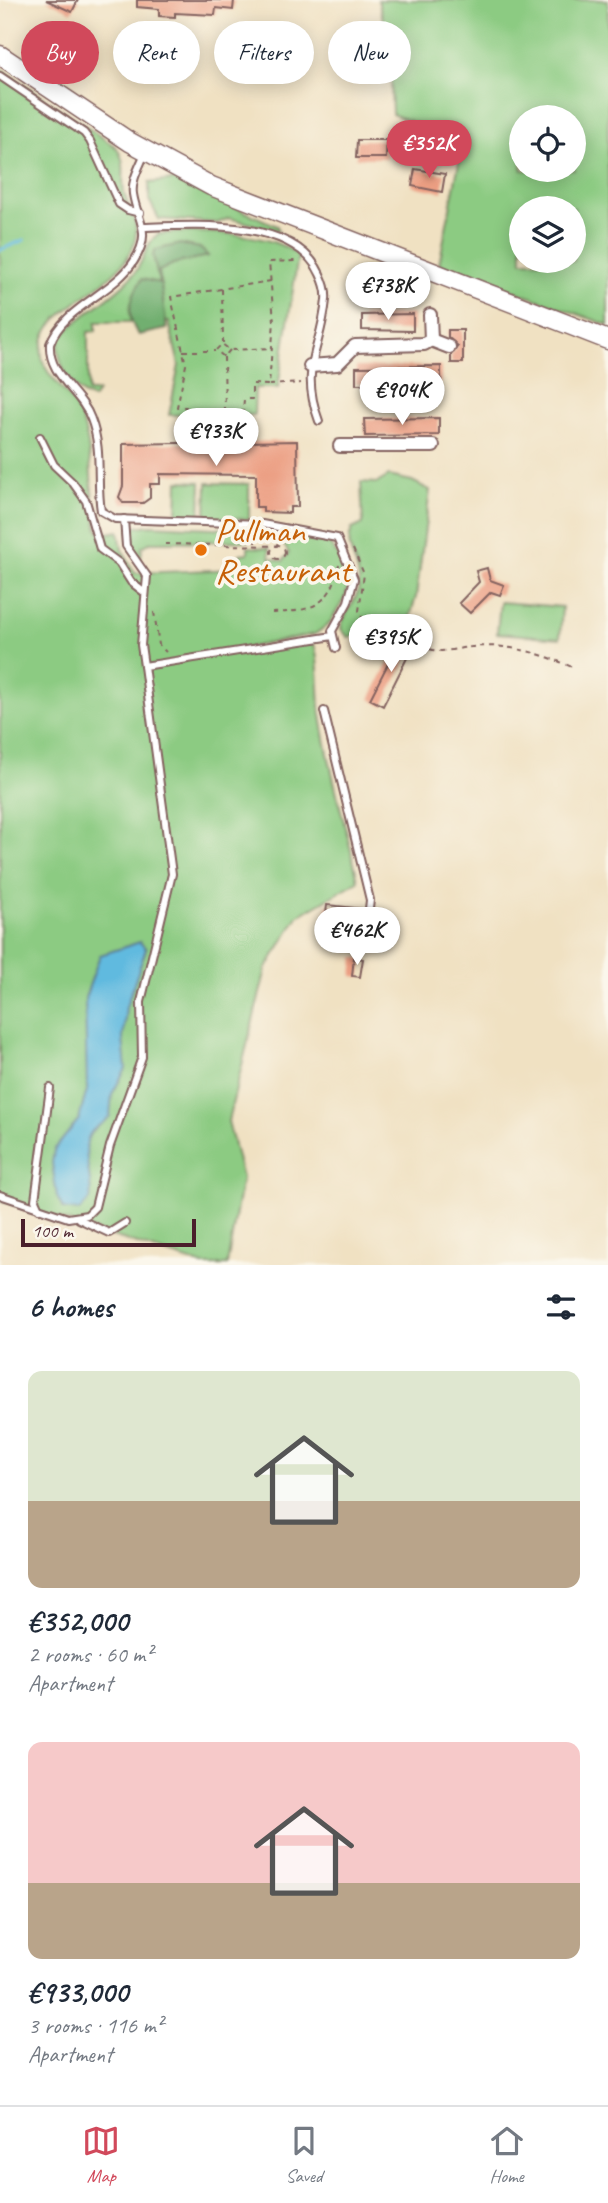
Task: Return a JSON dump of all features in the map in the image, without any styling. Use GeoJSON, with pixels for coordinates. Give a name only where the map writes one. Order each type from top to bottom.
{"type":"FeatureCollection","features":[{"type":"Feature","properties":{"kind":"main road"},"geometry":{"type":"LineString","coordinates":[[0,55],[145,151],[231,194],[608,340]]}},
{"type":"Feature","properties":{"kind":"street"},"geometry":{"type":"LineString","coordinates":[[430,315],[431,340]]}},
{"type":"Feature","properties":{"kind":"street"},"geometry":{"type":"LineString","coordinates":[[310,366],[337,365],[355,346],[424,344],[431,340]]}},
{"type":"Feature","properties":{"kind":"street"},"geometry":{"type":"LineString","coordinates":[[431,340],[449,347]]}},
{"type":"Feature","properties":{"kind":"street"},"geometry":{"type":"LineString","coordinates":[[340,446],[433,446]]}},
{"type":"Feature","properties":{"kind":"lane"},"geometry":{"type":"LineString","coordinates":[[0,76],[84,133],[119,204],[128,211],[140,213]]}},
{"type":"Feature","properties":{"kind":"lane"},"geometry":{"type":"LineString","coordinates":[[145,151],[133,184],[133,196],[143,227],[141,244],[128,269],[63,324],[50,344],[54,367],[86,406],[92,419],[101,456],[101,511],[105,516],[124,519],[256,523],[331,535],[342,547],[354,579],[348,602],[332,631],[336,648]]}},
{"type":"Feature","properties":{"kind":"lane"},"geometry":{"type":"LineString","coordinates":[[143,227],[226,228],[259,232],[294,244],[311,258],[323,282],[326,300],[310,366],[309,383],[319,421]]}},
{"type":"Feature","properties":{"kind":"lane"},"geometry":{"type":"LineString","coordinates":[[40,437],[54,465],[73,483],[86,501],[100,549],[119,563],[131,582],[145,593]]}},
{"type":"Feature","properties":{"kind":"lane"},"geometry":{"type":"LineString","coordinates":[[79,1219],[95,1207],[110,1146],[142,1057],[141,1002],[172,874],[141,645],[147,576],[126,546],[124,519]]}},
{"type":"Feature","properties":{"kind":"lane"},"geometry":{"type":"LineString","coordinates":[[145,666],[333,636]]}},
{"type":"Feature","properties":{"kind":"lane"},"geometry":{"type":"LineString","coordinates":[[324,711],[370,900],[365,944]]}},
{"type":"Feature","properties":{"kind":"lane"},"geometry":{"type":"LineString","coordinates":[[39,1209],[35,1200],[50,1088]]}},
{"type":"Feature","properties":{"kind":"lane"},"geometry":{"type":"LineString","coordinates":[[0,1195],[79,1219],[109,1233],[125,1223]]}},
{"type":"Feature","properties":{"kind":"path"},"geometry":{"type":"LineString","coordinates":[[269,385],[274,321],[269,262],[311,258]]}},
{"type":"Feature","properties":{"kind":"path"},"geometry":{"type":"LineString","coordinates":[[271,281],[171,297],[186,365],[177,407],[186,407],[187,411],[243,412],[244,399],[252,398],[253,384],[309,383]]}},
{"type":"Feature","properties":{"kind":"path"},"geometry":{"type":"LineString","coordinates":[[216,351],[223,344],[222,289]]}},
{"type":"Feature","properties":{"kind":"path"},"geometry":{"type":"LineString","coordinates":[[223,344],[230,350],[272,348]]}},
{"type":"Feature","properties":{"kind":"path"},"geometry":{"type":"LineString","coordinates":[[225,412],[224,357],[230,350]]}},
{"type":"Feature","properties":{"kind":"path"},"geometry":{"type":"LineString","coordinates":[[183,351],[216,351],[224,357]]}},
{"type":"Feature","properties":{"kind":"path"},"geometry":{"type":"LineString","coordinates":[[256,523],[256,544]]}},
{"type":"Feature","properties":{"kind":"path"},"geometry":{"type":"LineString","coordinates":[[165,544],[277,546],[279,527]]}},
{"type":"Feature","properties":{"kind":"path"},"geometry":{"type":"LineString","coordinates":[[272,613],[304,610],[327,598],[337,572],[342,547],[355,550],[362,565],[365,582],[359,611],[376,646],[379,642],[405,640],[434,651],[471,647],[510,649],[547,656],[572,667]]}},
{"type":"Feature","properties":{"kind":"path"},"geometry":{"type":"LineString","coordinates":[[145,593],[151,603],[159,645],[179,661]]}},
{"type":"Feature","properties":{"kind":"green space"},"geometry":{"type":"Polygon","coordinates":[[[378,0],[608,0],[608,325],[439,264],[463,142],[392,114],[391,84],[411,84],[411,21],[383,21],[378,0]]]}},
{"type":"Feature","properties":{"kind":"green space"},"geometry":{"type":"Polygon","coordinates":[[[0,68],[116,147],[122,159],[124,193],[136,228],[131,251],[120,267],[106,280],[59,317],[48,330],[42,345],[44,364],[48,372],[72,401],[83,423],[98,530],[104,534],[119,531],[122,550],[135,573],[239,569],[240,554],[248,553],[248,547],[269,548],[270,558],[283,561],[289,553],[282,542],[281,531],[327,541],[346,566],[349,581],[346,596],[329,624],[315,634],[240,649],[241,655],[306,643],[314,645],[324,736],[358,881],[298,916],[266,969],[228,1121],[242,1178],[227,1265],[203,1265],[0,1200],[0,68]]]}},
{"type":"Feature","properties":{"kind":"green space"},"geometry":{"type":"Polygon","coordinates":[[[174,180],[277,226],[279,231],[229,218],[218,223],[159,219],[149,200],[149,183],[174,180]]]}},
{"type":"Feature","properties":{"kind":"green space"},"geometry":{"type":"Polygon","coordinates":[[[191,232],[252,237],[271,241],[298,256],[278,388],[255,388],[254,415],[169,415],[179,365],[169,322],[96,322],[96,331],[88,332],[88,392],[98,392],[93,399],[78,389],[66,374],[59,355],[60,338],[132,276],[158,234],[191,232]]]}},
{"type":"Feature","properties":{"kind":"green space"},"geometry":{"type":"Polygon","coordinates":[[[180,244],[200,248],[208,256],[173,264],[159,271],[167,329],[139,335],[130,314],[134,293],[142,279],[159,283],[153,255],[155,250],[180,244]]]}},
{"type":"Feature","properties":{"kind":"green space"},"geometry":{"type":"Polygon","coordinates":[[[389,476],[412,481],[430,490],[416,597],[405,633],[348,637],[341,629],[359,583],[349,543],[352,529],[363,524],[361,482],[377,483],[389,476]]]}},
{"type":"Feature","properties":{"kind":"green space"},"geometry":{"type":"Polygon","coordinates":[[[178,481],[201,482],[200,518],[177,517],[178,481]]]}},
{"type":"Feature","properties":{"kind":"green space"},"geometry":{"type":"Polygon","coordinates":[[[207,483],[249,484],[249,519],[206,518],[207,483]]]}},
{"type":"Feature","properties":{"kind":"green space"},"geometry":{"type":"Polygon","coordinates":[[[150,525],[252,530],[251,541],[151,542],[142,547],[141,558],[138,558],[129,542],[129,528],[150,525]]]}},
{"type":"Feature","properties":{"kind":"green space"},"geometry":{"type":"Polygon","coordinates":[[[500,602],[562,607],[560,638],[497,633],[500,602]]]}},
{"type":"Feature","properties":{"kind":"water"},"geometry":{"type":"Polygon","coordinates":[[[140,942],[146,949],[126,1007],[123,1038],[126,1069],[112,1094],[110,1116],[92,1131],[87,1141],[90,1200],[79,1211],[63,1209],[57,1197],[52,1163],[54,1150],[79,1119],[87,1090],[85,998],[100,955],[140,942]]]}},
{"type":"Feature","properties":{"kind":"building"},"geometry":{"type":"Polygon","coordinates":[[[46,0],[78,0],[72,12],[46,0]]]}},
{"type":"Feature","properties":{"kind":"building"},"geometry":{"type":"Polygon","coordinates":[[[137,0],[234,0],[233,10],[216,8],[215,15],[175,13],[175,17],[159,16],[159,9],[137,7],[137,0]]]}},
{"type":"Feature","properties":{"kind":"building"},"geometry":{"type":"Polygon","coordinates":[[[357,140],[387,140],[386,158],[356,158],[357,140]]]}},
{"type":"Feature","properties":{"kind":"building"},"geometry":{"type":"Polygon","coordinates":[[[415,169],[445,174],[442,192],[412,186],[415,169]]]}},
{"type":"Feature","properties":{"kind":"building"},"geometry":{"type":"Polygon","coordinates":[[[413,314],[413,331],[362,330],[362,315],[413,314]]]}},
{"type":"Feature","properties":{"kind":"building"},"geometry":{"type":"Polygon","coordinates":[[[448,330],[463,330],[463,363],[451,363],[451,355],[458,346],[448,337],[448,330]]]}},
{"type":"Feature","properties":{"kind":"building"},"geometry":{"type":"Polygon","coordinates":[[[441,366],[441,383],[356,384],[356,367],[441,366]]]}},
{"type":"Feature","properties":{"kind":"building"},"geometry":{"type":"Polygon","coordinates":[[[439,418],[439,435],[365,436],[364,419],[439,418]]]}},
{"type":"Feature","properties":{"kind":"building"},"geometry":{"type":"Polygon","coordinates":[[[297,441],[298,507],[290,507],[290,513],[263,512],[263,507],[256,507],[256,475],[160,474],[160,484],[150,484],[150,498],[143,503],[123,503],[119,497],[123,486],[123,444],[297,441]]]}},
{"type":"Feature","properties":{"kind":"building"},"geometry":{"type":"Polygon","coordinates":[[[487,568],[490,580],[504,585],[500,595],[491,592],[470,613],[459,603],[479,582],[476,571],[487,568]]]}},
{"type":"Feature","properties":{"kind":"building"},"geometry":{"type":"Polygon","coordinates":[[[399,642],[412,648],[383,706],[370,699],[399,642]]]}},
{"type":"Feature","properties":{"kind":"building"},"geometry":{"type":"Polygon","coordinates":[[[327,905],[363,909],[360,934],[324,930],[327,905]]]}},
{"type":"Feature","properties":{"kind":"building"},"geometry":{"type":"Polygon","coordinates":[[[354,957],[363,959],[360,977],[352,976],[354,957]]]}},
{"type":"Feature","properties":{"kind":"waterway"},"geometry":{"type":"LineString","coordinates":[[0,250],[24,240]]}},
{"type":"Feature","properties":{"kind":"place","name":"Pullman Restaurant"},"geometry":{"type":"Point","coordinates":[201,550]}}]}
